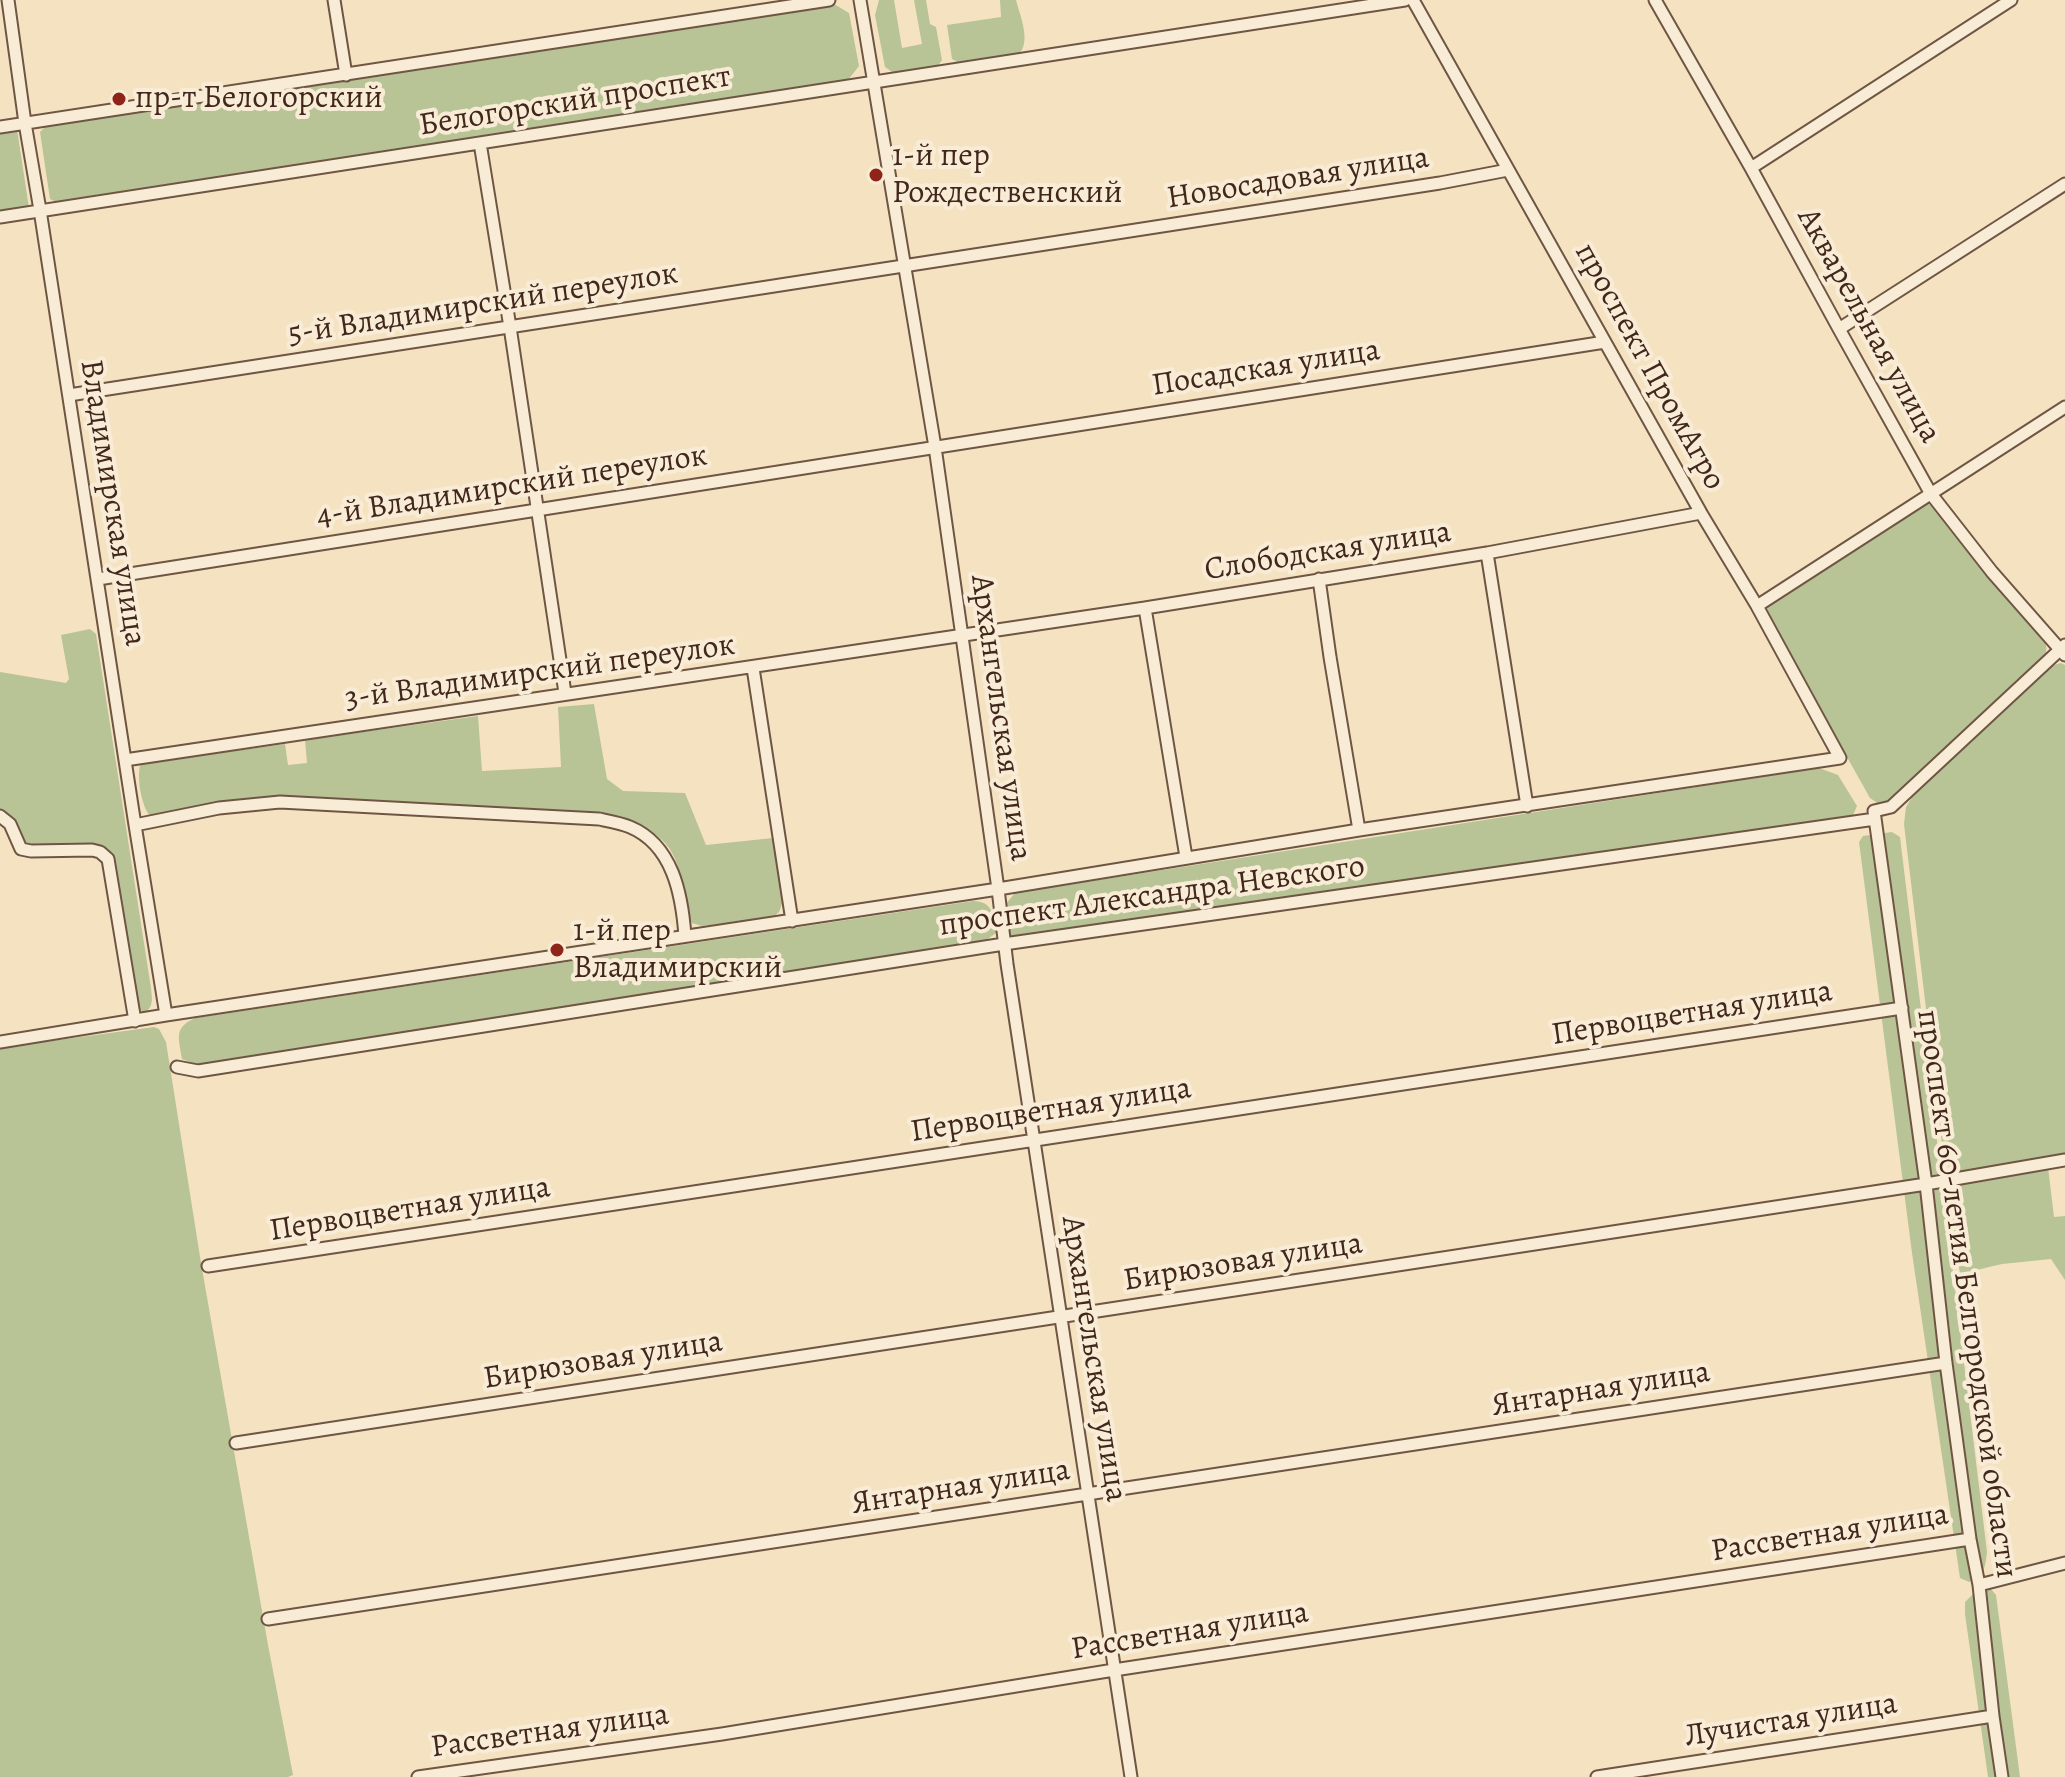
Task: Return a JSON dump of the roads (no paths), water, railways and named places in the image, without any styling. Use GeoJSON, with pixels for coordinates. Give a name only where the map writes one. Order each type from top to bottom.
{"type":"FeatureCollection","features":[{"type":"Feature","properties":{"kind":"street","name":"Владимирская улица"},"geometry":{"type":"LineString","coordinates":[[8,0],[166,1015]]}},
{"type":"Feature","properties":{"kind":"street"},"geometry":{"type":"LineString","coordinates":[[334,0],[346,75]]}},
{"type":"Feature","properties":{"kind":"street","name":"Белогорский проспект"},"geometry":{"type":"LineString","coordinates":[[0,127],[829,0]]}},
{"type":"Feature","properties":{"kind":"street","name":"Архангельская улица"},"geometry":{"type":"LineString","coordinates":[[860,0],[935,447],[1004,944],[1131,1777]]}},
{"type":"Feature","properties":{"kind":"street","name":"Белогорский проспект"},"geometry":{"type":"LineString","coordinates":[[0,217],[1405,0]]}},
{"type":"Feature","properties":{"kind":"street","name":"проспект ПромАгро"},"geometry":{"type":"LineString","coordinates":[[1413,0],[1840,758]]}},
{"type":"Feature","properties":{"kind":"street"},"geometry":{"type":"LineString","coordinates":[[1751,168],[2011,0]]}},
{"type":"Feature","properties":{"kind":"street","name":"Акварельная улица"},"geometry":{"type":"LineString","coordinates":[[1659,1],[1931,494],[1992,572],[2063,650]]}},
{"type":"Feature","properties":{"kind":"street"},"geometry":{"type":"LineString","coordinates":[[480,143],[565,693]]}},
{"type":"Feature","properties":{"kind":"street","name":"Новосадовая улица"},"geometry":{"type":"LineString","coordinates":[[906,267],[1424,186],[1508,170]]}},
{"type":"Feature","properties":{"kind":"street"},"geometry":{"type":"LineString","coordinates":[[1839,329],[2065,184]]}},
{"type":"Feature","properties":{"kind":"street","name":"5-й Владимирский переулок"},"geometry":{"type":"LineString","coordinates":[[69,395],[906,267]]}},
{"type":"Feature","properties":{"kind":"street","name":"Посадская улица"},"geometry":{"type":"LineString","coordinates":[[935,447],[1605,342]]}},
{"type":"Feature","properties":{"kind":"street"},"geometry":{"type":"LineString","coordinates":[[1757,606],[2065,407]]}},
{"type":"Feature","properties":{"kind":"street","name":"4-й Владимирский переулок"},"geometry":{"type":"LineString","coordinates":[[98,579],[935,447]]}},
{"type":"Feature","properties":{"kind":"street","name":"Слободская улица"},"geometry":{"type":"LineString","coordinates":[[961,634],[1487,553],[1701,513]]}},
{"type":"Feature","properties":{"kind":"street"},"geometry":{"type":"LineString","coordinates":[[1487,553],[1527,806]]}},
{"type":"Feature","properties":{"kind":"street"},"geometry":{"type":"LineString","coordinates":[[1319,579],[1359,830]]}},
{"type":"Feature","properties":{"kind":"street"},"geometry":{"type":"LineString","coordinates":[[1145,608],[1186,857]]}},
{"type":"Feature","properties":{"kind":"street","name":"3-й Владимирский переулок"},"geometry":{"type":"LineString","coordinates":[[125,760],[565,693],[753,668],[961,634]]}},
{"type":"Feature","properties":{"kind":"street"},"geometry":{"type":"LineString","coordinates":[[1875,819],[1874,811],[1891,807],[2063,650]]}},
{"type":"Feature","properties":{"kind":"street"},"geometry":{"type":"LineString","coordinates":[[753,668],[792,921]]}},
{"type":"Feature","properties":{"kind":"street","name":"проспект Александра Невского"},"geometry":{"type":"LineString","coordinates":[[0,1042],[1840,758]]}},
{"type":"Feature","properties":{"kind":"street"},"geometry":{"type":"LineString","coordinates":[[135,825],[219,808],[280,802],[599,819],[631,827],[651,840],[667,859],[674,875],[685,936]]}},
{"type":"Feature","properties":{"kind":"street"},"geometry":{"type":"LineString","coordinates":[[0,816],[10,824],[21,849],[92,850],[108,859],[135,1021]]}},
{"type":"Feature","properties":{"kind":"street","name":"проспект Александра Невского"},"geometry":{"type":"LineString","coordinates":[[177,1067],[198,1071],[1004,944],[1875,819]]}},
{"type":"Feature","properties":{"kind":"street","name":"проспект 60-летия Белгородской области"},"geometry":{"type":"LineString","coordinates":[[1875,819],[1926,1184],[1946,1363],[1979,1585],[2002,1777]]}},
{"type":"Feature","properties":{"kind":"street","name":"Первоцветная улица"},"geometry":{"type":"LineString","coordinates":[[208,1266],[1902,1008]]}},
{"type":"Feature","properties":{"kind":"street","name":"Бирюзовая улица"},"geometry":{"type":"LineString","coordinates":[[236,1443],[1926,1184],[2065,1160]]}},
{"type":"Feature","properties":{"kind":"street","name":"Янтарная улица"},"geometry":{"type":"LineString","coordinates":[[268,1619],[1946,1363]]}},
{"type":"Feature","properties":{"kind":"street","name":"Рассветная улица"},"geometry":{"type":"LineString","coordinates":[[418,1777],[722,1734],[1114,1670],[1970,1539]]}},
{"type":"Feature","properties":{"kind":"street"},"geometry":{"type":"LineString","coordinates":[[1979,1585],[2065,1563]]}},
{"type":"Feature","properties":{"kind":"street","name":"Лучистая улица"},"geometry":{"type":"LineString","coordinates":[[1597,1777],[1993,1716]]}},
{"type":"Feature","properties":{"kind":"place","name":"пр-т Белогорский"},"geometry":{"type":"Point","coordinates":[119,99]}},
{"type":"Feature","properties":{"kind":"place","name":"1-й пер Рождественский"},"geometry":{"type":"Point","coordinates":[876,175]}},
{"type":"Feature","properties":{"kind":"place","name":"1-й пер Владимирский"},"geometry":{"type":"Point","coordinates":[557,950]}}]}
